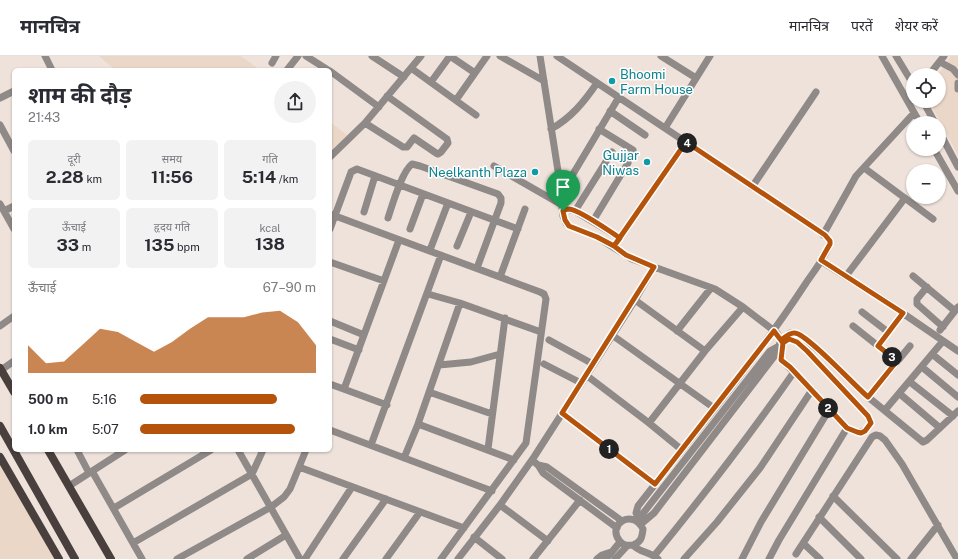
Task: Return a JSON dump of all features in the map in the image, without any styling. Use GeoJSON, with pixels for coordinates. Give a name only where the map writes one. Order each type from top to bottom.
{"type":"FeatureCollection","features":[{"type":"Feature","properties":{"kind":"main road"},"geometry":{"type":"LineString","coordinates":[[0,369],[12,389]]}},
{"type":"Feature","properties":{"kind":"main road"},"geometry":{"type":"LineString","coordinates":[[0,426],[12,447]]}},
{"type":"Feature","properties":{"kind":"main road"},"geometry":{"type":"LineString","coordinates":[[15,452],[75,559]]}},
{"type":"Feature","properties":{"kind":"main road"},"geometry":{"type":"LineString","coordinates":[[49,452],[111,559]]}},
{"type":"Feature","properties":{"kind":"main road"},"geometry":{"type":"LineString","coordinates":[[0,457],[58,559]]}},
{"type":"Feature","properties":{"kind":"street"},"geometry":{"type":"LineString","coordinates":[[45,56],[51,68]]}},
{"type":"Feature","properties":{"kind":"street"},"geometry":{"type":"LineString","coordinates":[[272,63],[276,56]]}},
{"type":"Feature","properties":{"kind":"street"},"geometry":{"type":"LineString","coordinates":[[289,68],[298,56]]}},
{"type":"Feature","properties":{"kind":"street"},"geometry":{"type":"LineString","coordinates":[[306,56],[318,59],[326,68]]}},
{"type":"Feature","properties":{"kind":"street"},"geometry":{"type":"LineString","coordinates":[[372,56],[404,77]]}},
{"type":"Feature","properties":{"kind":"street"},"geometry":{"type":"LineString","coordinates":[[332,156],[365,123],[421,56]]}},
{"type":"Feature","properties":{"kind":"street"},"geometry":{"type":"LineString","coordinates":[[431,82],[450,56],[475,73]]}},
{"type":"Feature","properties":{"kind":"street"},"geometry":{"type":"LineString","coordinates":[[456,100],[487,56]]}},
{"type":"Feature","properties":{"kind":"street"},"geometry":{"type":"LineString","coordinates":[[540,56],[556,155],[562,208],[565,220],[569,226],[597,237],[614,246],[626,255],[721,292],[774,331],[781,343],[781,360],[812,390],[847,428],[861,433],[869,428],[871,423],[868,416],[807,351],[793,340],[789,339],[781,343]]}},
{"type":"Feature","properties":{"kind":"street"},"geometry":{"type":"LineString","coordinates":[[557,56],[828,238],[830,244],[774,331],[638,506],[636,513],[643,529],[642,538],[615,559]]}},
{"type":"Feature","properties":{"kind":"street"},"geometry":{"type":"LineString","coordinates":[[661,56],[696,78]]}},
{"type":"Feature","properties":{"kind":"street"},"geometry":{"type":"LineString","coordinates":[[665,128],[710,56]]}},
{"type":"Feature","properties":{"kind":"street"},"geometry":{"type":"LineString","coordinates":[[882,56],[916,116]]}},
{"type":"Feature","properties":{"kind":"street"},"geometry":{"type":"LineString","coordinates":[[896,56],[906,72]]}},
{"type":"Feature","properties":{"kind":"street"},"geometry":{"type":"LineString","coordinates":[[503,57],[544,81]]}},
{"type":"Feature","properties":{"kind":"street"},"geometry":{"type":"LineString","coordinates":[[934,68],[942,59],[958,75]]}},
{"type":"Feature","properties":{"kind":"street"},"geometry":{"type":"LineString","coordinates":[[412,68],[476,115]]}},
{"type":"Feature","properties":{"kind":"street"},"geometry":{"type":"LineString","coordinates":[[332,73],[379,106]]}},
{"type":"Feature","properties":{"kind":"street"},"geometry":{"type":"LineString","coordinates":[[551,129],[566,120],[597,83]]}},
{"type":"Feature","properties":{"kind":"street"},"geometry":{"type":"LineString","coordinates":[[958,83],[958,89]]}},
{"type":"Feature","properties":{"kind":"street"},"geometry":{"type":"LineString","coordinates":[[0,98],[12,92]]}},
{"type":"Feature","properties":{"kind":"street"},"geometry":{"type":"LineString","coordinates":[[752,187],[816,92]]}},
{"type":"Feature","properties":{"kind":"street"},"geometry":{"type":"LineString","coordinates":[[365,123],[403,147],[414,138],[436,153],[440,154],[448,143],[446,137],[387,96]]}},
{"type":"Feature","properties":{"kind":"street"},"geometry":{"type":"LineString","coordinates":[[560,186],[573,174],[599,128],[619,97]]}},
{"type":"Feature","properties":{"kind":"street"},"geometry":{"type":"LineString","coordinates":[[610,112],[645,135]]}},
{"type":"Feature","properties":{"kind":"street"},"geometry":{"type":"LineString","coordinates":[[823,235],[856,176],[914,113]]}},
{"type":"Feature","properties":{"kind":"street"},"geometry":{"type":"LineString","coordinates":[[0,125],[12,141]]}},
{"type":"Feature","properties":{"kind":"street"},"geometry":{"type":"LineString","coordinates":[[599,128],[633,150]]}},
{"type":"Feature","properties":{"kind":"street"},"geometry":{"type":"LineString","coordinates":[[614,246],[686,142]]}},
{"type":"Feature","properties":{"kind":"street"},"geometry":{"type":"LineString","coordinates":[[946,144],[958,167]]}},
{"type":"Feature","properties":{"kind":"street"},"geometry":{"type":"LineString","coordinates":[[575,211],[612,152]]}},
{"type":"Feature","properties":{"kind":"street"},"geometry":{"type":"LineString","coordinates":[[938,156],[958,191]]}},
{"type":"Feature","properties":{"kind":"street"},"geometry":{"type":"LineString","coordinates":[[593,221],[628,163]]}},
{"type":"Feature","properties":{"kind":"street"},"geometry":{"type":"LineString","coordinates":[[388,218],[400,185],[409,166],[415,164],[500,196],[501,203],[477,268]]}},
{"type":"Feature","properties":{"kind":"street"},"geometry":{"type":"LineString","coordinates":[[494,166],[562,208],[575,211],[620,238]]}},
{"type":"Feature","properties":{"kind":"street"},"geometry":{"type":"LineString","coordinates":[[442,559],[523,448],[527,438],[546,302],[544,294],[430,250],[332,215],[351,172],[357,170],[518,229]]}},
{"type":"Feature","properties":{"kind":"street"},"geometry":{"type":"LineString","coordinates":[[867,170],[933,219]]}},
{"type":"Feature","properties":{"kind":"street"},"geometry":{"type":"LineString","coordinates":[[364,212],[375,176]]}},
{"type":"Feature","properties":{"kind":"street"},"geometry":{"type":"LineString","coordinates":[[410,229],[423,194]]}},
{"type":"Feature","properties":{"kind":"street"},"geometry":{"type":"LineString","coordinates":[[846,276],[905,198]]}},
{"type":"Feature","properties":{"kind":"street"},"geometry":{"type":"LineString","coordinates":[[430,250],[448,203]]}},
{"type":"Feature","properties":{"kind":"street"},"geometry":{"type":"LineString","coordinates":[[0,204],[12,225]]}},
{"type":"Feature","properties":{"kind":"street"},"geometry":{"type":"LineString","coordinates":[[4,211],[12,207]]}},
{"type":"Feature","properties":{"kind":"street"},"geometry":{"type":"LineString","coordinates":[[500,277],[525,209]]}},
{"type":"Feature","properties":{"kind":"street"},"geometry":{"type":"LineString","coordinates":[[458,246],[471,212]]}},
{"type":"Feature","properties":{"kind":"street"},"geometry":{"type":"LineString","coordinates":[[344,389],[399,240]]}},
{"type":"Feature","properties":{"kind":"street"},"geometry":{"type":"LineString","coordinates":[[371,445],[428,294],[441,255]]}},
{"type":"Feature","properties":{"kind":"street"},"geometry":{"type":"LineString","coordinates":[[821,260],[903,313],[958,351]]}},
{"type":"Feature","properties":{"kind":"street"},"geometry":{"type":"LineString","coordinates":[[332,263],[384,282]]}},
{"type":"Feature","properties":{"kind":"street"},"geometry":{"type":"LineString","coordinates":[[458,559],[500,505],[532,460],[635,300],[654,267]]}},
{"type":"Feature","properties":{"kind":"street"},"geometry":{"type":"LineString","coordinates":[[913,276],[956,309],[936,335]]}},
{"type":"Feature","properties":{"kind":"street"},"geometry":{"type":"LineString","coordinates":[[927,287],[918,298],[918,304],[943,327]]}},
{"type":"Feature","properties":{"kind":"street"},"geometry":{"type":"LineString","coordinates":[[677,331],[711,288]]}},
{"type":"Feature","properties":{"kind":"street"},"geometry":{"type":"LineString","coordinates":[[428,294],[505,318],[541,332]]}},
{"type":"Feature","properties":{"kind":"street"},"geometry":{"type":"LineString","coordinates":[[635,300],[705,351]]}},
{"type":"Feature","properties":{"kind":"street"},"geometry":{"type":"LineString","coordinates":[[404,458],[418,424],[460,304]]}},
{"type":"Feature","properties":{"kind":"street"},"geometry":{"type":"LineString","coordinates":[[649,423],[705,351],[742,307]]}},
{"type":"Feature","properties":{"kind":"street"},"geometry":{"type":"LineString","coordinates":[[862,312],[888,332]]}},
{"type":"Feature","properties":{"kind":"street"},"geometry":{"type":"LineString","coordinates":[[878,346],[903,313]]}},
{"type":"Feature","properties":{"kind":"street"},"geometry":{"type":"LineString","coordinates":[[0,326],[12,317]]}},
{"type":"Feature","properties":{"kind":"street"},"geometry":{"type":"LineString","coordinates":[[488,449],[505,318]]}},
{"type":"Feature","properties":{"kind":"street"},"geometry":{"type":"LineString","coordinates":[[332,323],[364,336]]}},
{"type":"Feature","properties":{"kind":"street"},"geometry":{"type":"LineString","coordinates":[[852,326],[897,361]]}},
{"type":"Feature","properties":{"kind":"street"},"geometry":{"type":"LineString","coordinates":[[653,556],[620,542],[616,535],[617,528],[622,521],[626,519],[639,521],[650,516],[659,506],[776,354],[781,343],[790,333],[794,332],[800,335],[823,354],[868,397],[923,442],[956,414],[910,382]]}},
{"type":"Feature","properties":{"kind":"street"},"geometry":{"type":"LineString","coordinates":[[612,335],[714,408]]}},
{"type":"Feature","properties":{"kind":"street"},"geometry":{"type":"LineString","coordinates":[[332,340],[359,350]]}},
{"type":"Feature","properties":{"kind":"street"},"geometry":{"type":"LineString","coordinates":[[549,340],[593,364]]}},
{"type":"Feature","properties":{"kind":"street"},"geometry":{"type":"LineString","coordinates":[[885,410],[943,341]]}},
{"type":"Feature","properties":{"kind":"street"},"geometry":{"type":"LineString","coordinates":[[868,397],[910,346]]}},
{"type":"Feature","properties":{"kind":"street"},"geometry":{"type":"LineString","coordinates":[[439,365],[471,362],[500,354]]}},
{"type":"Feature","properties":{"kind":"street"},"geometry":{"type":"LineString","coordinates":[[932,354],[958,376]]}},
{"type":"Feature","properties":{"kind":"street"},"geometry":{"type":"LineString","coordinates":[[0,369],[12,362]]}},
{"type":"Feature","properties":{"kind":"street"},"geometry":{"type":"LineString","coordinates":[[544,364],[581,383]]}},
{"type":"Feature","properties":{"kind":"street"},"geometry":{"type":"LineString","coordinates":[[922,367],[958,397]]}},
{"type":"Feature","properties":{"kind":"street"},"geometry":{"type":"LineString","coordinates":[[653,556],[703,496],[794,372]]}},
{"type":"Feature","properties":{"kind":"street"},"geometry":{"type":"LineString","coordinates":[[586,375],[682,450]]}},
{"type":"Feature","properties":{"kind":"street"},"geometry":{"type":"LineString","coordinates":[[332,385],[387,405]]}},
{"type":"Feature","properties":{"kind":"street"},"geometry":{"type":"LineString","coordinates":[[684,559],[717,522],[760,468],[812,390]]}},
{"type":"Feature","properties":{"kind":"street"},"geometry":{"type":"LineString","coordinates":[[429,392],[492,414]]}},
{"type":"Feature","properties":{"kind":"street"},"geometry":{"type":"LineString","coordinates":[[900,394],[940,428]]}},
{"type":"Feature","properties":{"kind":"street"},"geometry":{"type":"LineString","coordinates":[[742,559],[761,522],[829,410]]}},
{"type":"Feature","properties":{"kind":"street"},"geometry":{"type":"LineString","coordinates":[[562,413],[655,484]]}},
{"type":"Feature","properties":{"kind":"street"},"geometry":{"type":"LineString","coordinates":[[418,424],[514,460]]}},
{"type":"Feature","properties":{"kind":"street"},"geometry":{"type":"LineString","coordinates":[[769,559],[847,428]]}},
{"type":"Feature","properties":{"kind":"street"},"geometry":{"type":"LineString","coordinates":[[332,431],[492,491]]}},
{"type":"Feature","properties":{"kind":"street"},"geometry":{"type":"LineString","coordinates":[[796,554],[872,437],[876,435],[885,440],[902,464],[938,525],[954,558]]}},
{"type":"Feature","properties":{"kind":"street"},"geometry":{"type":"LineString","coordinates":[[78,452],[114,508],[142,559]]}},
{"type":"Feature","properties":{"kind":"street"},"geometry":{"type":"LineString","coordinates":[[69,486],[122,452]]}},
{"type":"Feature","properties":{"kind":"street"},"geometry":{"type":"LineString","coordinates":[[114,508],[208,452]]}},
{"type":"Feature","properties":{"kind":"street"},"geometry":{"type":"LineString","coordinates":[[239,452],[300,559]]}},
{"type":"Feature","properties":{"kind":"street"},"geometry":{"type":"LineString","coordinates":[[133,543],[252,474],[262,452]]}},
{"type":"Feature","properties":{"kind":"street"},"geometry":{"type":"LineString","coordinates":[[177,559],[271,507],[287,494],[305,452]]}},
{"type":"Feature","properties":{"kind":"street"},"geometry":{"type":"LineString","coordinates":[[532,460],[538,465],[543,473],[617,528]]}},
{"type":"Feature","properties":{"kind":"street"},"geometry":{"type":"LineString","coordinates":[[538,465],[547,467],[622,521]]}},
{"type":"Feature","properties":{"kind":"street"},"geometry":{"type":"LineString","coordinates":[[299,467],[464,528]]}},
{"type":"Feature","properties":{"kind":"street"},"geometry":{"type":"LineString","coordinates":[[305,559],[352,487]]}},
{"type":"Feature","properties":{"kind":"street"},"geometry":{"type":"LineString","coordinates":[[834,496],[897,559]]}},
{"type":"Feature","properties":{"kind":"street"},"geometry":{"type":"LineString","coordinates":[[343,559],[386,499]]}},
{"type":"Feature","properties":{"kind":"street"},"geometry":{"type":"LineString","coordinates":[[533,559],[580,500]]}},
{"type":"Feature","properties":{"kind":"street"},"geometry":{"type":"LineString","coordinates":[[500,505],[548,541]]}},
{"type":"Feature","properties":{"kind":"street"},"geometry":{"type":"LineString","coordinates":[[386,559],[420,512]]}},
{"type":"Feature","properties":{"kind":"street"},"geometry":{"type":"LineString","coordinates":[[819,517],[861,559]]}},
{"type":"Feature","properties":{"kind":"street"},"geometry":{"type":"LineString","coordinates":[[911,559],[938,525]]}},
{"type":"Feature","properties":{"kind":"street"},"geometry":{"type":"LineString","coordinates":[[249,558],[286,536]]}},
{"type":"Feature","properties":{"kind":"street"},"geometry":{"type":"LineString","coordinates":[[474,537],[502,559]]}},
{"type":"Feature","properties":{"kind":"street"},"geometry":{"type":"LineString","coordinates":[[640,541],[653,556]]}},
{"type":"Feature","properties":{"kind":"street"},"geometry":{"type":"LineString","coordinates":[[606,559],[620,542]]}},
{"type":"Feature","properties":{"kind":"street"},"geometry":{"type":"LineString","coordinates":[[803,543],[820,559]]}},
{"type":"Feature","properties":{"kind":"street"},"geometry":{"type":"LineString","coordinates":[[597,559],[602,555],[611,552]]}},
{"type":"Feature","properties":{"kind":"shaded area"},"geometry":{"type":"Polygon","coordinates":[[[99,56],[241,56],[257,68],[113,68],[99,56]]]}},
{"type":"Feature","properties":{"kind":"shaded area"},"geometry":{"type":"Polygon","coordinates":[[[951,56],[958,56],[958,155],[946,133],[946,116],[937,116],[933,108],[946,108],[946,68],[943,68],[951,56]]]}},
{"type":"Feature","properties":{"kind":"shaded area"},"geometry":{"type":"Polygon","coordinates":[[[332,124],[347,135],[332,152],[332,124]]]}},
{"type":"Feature","properties":{"kind":"shaded area"},"geometry":{"type":"Polygon","coordinates":[[[0,461],[57,559],[0,559],[0,461]]]}},
{"type":"Feature","properties":{"kind":"place","name":"Bhoomi Farm House"},"geometry":{"type":"Point","coordinates":[612,81]}},
{"type":"Feature","properties":{"kind":"place","name":"Gujjar Niwas"},"geometry":{"type":"Point","coordinates":[647,162]}},
{"type":"Feature","properties":{"kind":"place","name":"Neelkanth Plaza"},"geometry":{"type":"Point","coordinates":[535,172]}},
{"type":"Feature","properties":{"kind":"route"},"geometry":{"type":"LineString","coordinates":[[563,211],[566,224],[614,246],[620,238],[650,193],[686,142],[825,235],[830,241],[830,244],[821,260],[903,313],[878,346],[897,361],[868,397],[823,354],[800,335],[794,332],[790,333],[781,340],[783,343],[789,339],[797,342],[817,361],[868,416],[871,423],[869,428],[861,433],[853,431],[847,428],[829,410],[800,377],[781,360],[783,343],[774,331],[655,484],[562,413],[635,300],[654,267],[632,259],[614,246],[620,238],[593,221],[575,211],[567,209],[563,211]]}}]}
